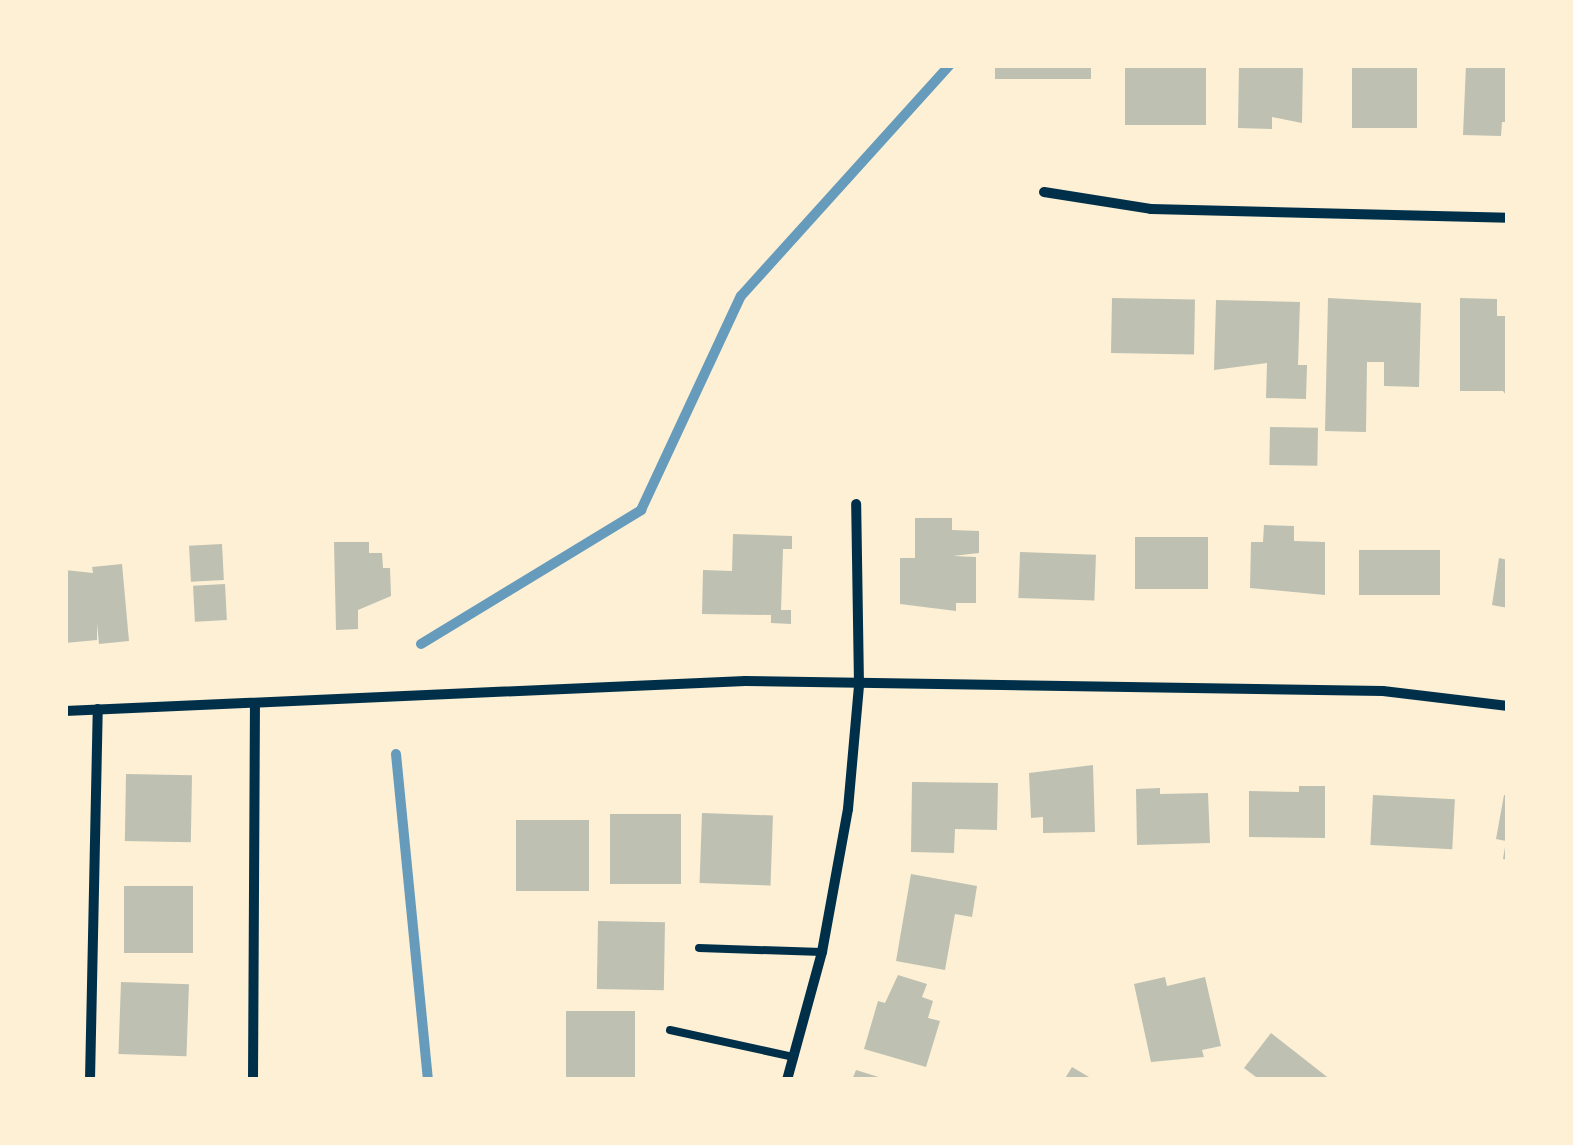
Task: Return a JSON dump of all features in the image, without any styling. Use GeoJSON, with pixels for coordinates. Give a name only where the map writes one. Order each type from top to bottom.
{"type":"FeatureCollection","features":[{"type":"Feature","properties":{"kind":"street"},"geometry":{"type":"LineString","coordinates":[[1044,192],[1150,209],[1508,218]]}},
{"type":"Feature","properties":{"kind":"street"},"geometry":{"type":"LineString","coordinates":[[787,1080],[822,952],[848,809],[859,684],[856,504]]}},
{"type":"Feature","properties":{"kind":"street"},"geometry":{"type":"LineString","coordinates":[[65,710],[745,681],[1383,691],[1508,706]]}},
{"type":"Feature","properties":{"kind":"street"},"geometry":{"type":"LineString","coordinates":[[253,1080],[255,703]]}},
{"type":"Feature","properties":{"kind":"street"},"geometry":{"type":"LineString","coordinates":[[90,1080],[98,710]]}},
{"type":"Feature","properties":{"kind":"lane"},"geometry":{"type":"LineString","coordinates":[[698,948],[822,952]]}},
{"type":"Feature","properties":{"kind":"lane"},"geometry":{"type":"LineString","coordinates":[[670,1030],[794,1056]]}},
{"type":"Feature","properties":{"kind":"building"},"geometry":{"type":"Polygon","coordinates":[[[995,65],[1091,65],[1091,79],[995,79],[995,65]]]}},
{"type":"Feature","properties":{"kind":"building"},"geometry":{"type":"Polygon","coordinates":[[[1125,65],[1206,65],[1206,125],[1125,125],[1125,65]]]}},
{"type":"Feature","properties":{"kind":"building"},"geometry":{"type":"Polygon","coordinates":[[[1239,65],[1303,65],[1302,123],[1272,117],[1272,129],[1238,128],[1239,65]]]}},
{"type":"Feature","properties":{"kind":"building"},"geometry":{"type":"Polygon","coordinates":[[[1352,65],[1417,65],[1417,128],[1352,128],[1352,65]]]}},
{"type":"Feature","properties":{"kind":"building"},"geometry":{"type":"Polygon","coordinates":[[[1466,65],[1508,65],[1508,122],[1502,122],[1501,136],[1463,135],[1466,65]]]}},
{"type":"Feature","properties":{"kind":"building"},"geometry":{"type":"Polygon","coordinates":[[[1112,298],[1195,299],[1194,354],[1111,353],[1112,298]]]}},
{"type":"Feature","properties":{"kind":"building"},"geometry":{"type":"Polygon","coordinates":[[[1328,298],[1421,303],[1419,387],[1384,386],[1384,362],[1367,362],[1366,432],[1325,431],[1328,298]]]}},
{"type":"Feature","properties":{"kind":"building"},"geometry":{"type":"Polygon","coordinates":[[[1460,298],[1497,299],[1497,316],[1508,316],[1508,398],[1503,391],[1460,391],[1460,298]]]}},
{"type":"Feature","properties":{"kind":"building"},"geometry":{"type":"Polygon","coordinates":[[[1216,300],[1300,302],[1298,365],[1307,365],[1306,399],[1266,398],[1267,363],[1214,370],[1216,300]]]}},
{"type":"Feature","properties":{"kind":"building"},"geometry":{"type":"Polygon","coordinates":[[[1270,427],[1318,428],[1317,466],[1269,465],[1270,427]]]}},
{"type":"Feature","properties":{"kind":"building"},"geometry":{"type":"Polygon","coordinates":[[[915,518],[952,518],[952,530],[979,531],[979,553],[953,556],[976,557],[976,603],[956,603],[956,611],[900,604],[900,558],[915,558],[915,518]]]}},
{"type":"Feature","properties":{"kind":"building"},"geometry":{"type":"Polygon","coordinates":[[[1264,525],[1294,526],[1294,541],[1325,542],[1325,595],[1250,588],[1251,542],[1263,542],[1264,525]]]}},
{"type":"Feature","properties":{"kind":"building"},"geometry":{"type":"Polygon","coordinates":[[[733,534],[792,536],[792,549],[783,549],[781,610],[791,610],[791,624],[771,623],[771,615],[702,614],[703,570],[732,571],[733,534]]]}},
{"type":"Feature","properties":{"kind":"building"},"geometry":{"type":"Polygon","coordinates":[[[1135,537],[1208,537],[1208,589],[1135,589],[1135,537]]]}},
{"type":"Feature","properties":{"kind":"building"},"geometry":{"type":"Polygon","coordinates":[[[334,542],[369,542],[369,553],[382,553],[383,568],[390,568],[391,596],[358,610],[358,629],[336,630],[334,542]]]}},
{"type":"Feature","properties":{"kind":"building"},"geometry":{"type":"Polygon","coordinates":[[[222,544],[224,580],[191,582],[189,546],[222,544]]]}},
{"type":"Feature","properties":{"kind":"building"},"geometry":{"type":"Polygon","coordinates":[[[1359,550],[1440,550],[1440,595],[1359,595],[1359,550]]]}},
{"type":"Feature","properties":{"kind":"building"},"geometry":{"type":"Polygon","coordinates":[[[1020,552],[1096,555],[1094,601],[1018,598],[1020,552]]]}},
{"type":"Feature","properties":{"kind":"building"},"geometry":{"type":"Polygon","coordinates":[[[1499,558],[1508,560],[1508,608],[1492,605],[1499,558]]]}},
{"type":"Feature","properties":{"kind":"building"},"geometry":{"type":"Polygon","coordinates":[[[122,564],[129,641],[99,644],[97,623],[97,640],[65,643],[65,570],[93,573],[92,567],[122,564]]]}},
{"type":"Feature","properties":{"kind":"building"},"geometry":{"type":"Polygon","coordinates":[[[225,584],[227,620],[195,622],[193,586],[225,584]]]}},
{"type":"Feature","properties":{"kind":"building"},"geometry":{"type":"Polygon","coordinates":[[[1093,765],[1095,832],[1043,833],[1043,817],[1031,818],[1029,773],[1093,765]]]}},
{"type":"Feature","properties":{"kind":"building"},"geometry":{"type":"Polygon","coordinates":[[[126,774],[192,775],[191,842],[125,841],[126,774]]]}},
{"type":"Feature","properties":{"kind":"building"},"geometry":{"type":"Polygon","coordinates":[[[912,782],[998,783],[997,830],[955,829],[954,853],[911,852],[912,782]]]}},
{"type":"Feature","properties":{"kind":"building"},"geometry":{"type":"Polygon","coordinates":[[[1299,786],[1325,786],[1325,838],[1249,837],[1249,791],[1299,792],[1299,786]]]}},
{"type":"Feature","properties":{"kind":"building"},"geometry":{"type":"Polygon","coordinates":[[[1160,788],[1160,794],[1208,793],[1210,843],[1137,845],[1136,789],[1160,788]]]}},
{"type":"Feature","properties":{"kind":"building"},"geometry":{"type":"Polygon","coordinates":[[[1373,795],[1455,799],[1452,849],[1370,845],[1373,795]]]}},
{"type":"Feature","properties":{"kind":"building"},"geometry":{"type":"Polygon","coordinates":[[[1504,795],[1508,795],[1508,860],[1503,859],[1506,841],[1496,839],[1504,795]]]}},
{"type":"Feature","properties":{"kind":"building"},"geometry":{"type":"Polygon","coordinates":[[[702,813],[773,815],[771,885],[700,883],[702,813]]]}},
{"type":"Feature","properties":{"kind":"building"},"geometry":{"type":"Polygon","coordinates":[[[610,814],[681,814],[681,884],[610,884],[610,814]]]}},
{"type":"Feature","properties":{"kind":"building"},"geometry":{"type":"Polygon","coordinates":[[[516,820],[589,820],[589,891],[516,891],[516,820]]]}},
{"type":"Feature","properties":{"kind":"building"},"geometry":{"type":"Polygon","coordinates":[[[911,874],[977,886],[972,917],[955,914],[945,970],[896,961],[911,874]]]}},
{"type":"Feature","properties":{"kind":"building"},"geometry":{"type":"Polygon","coordinates":[[[124,886],[193,886],[193,953],[124,953],[124,886]]]}},
{"type":"Feature","properties":{"kind":"building"},"geometry":{"type":"Polygon","coordinates":[[[598,921],[665,922],[664,990],[597,989],[598,921]]]}},
{"type":"Feature","properties":{"kind":"building"},"geometry":{"type":"Polygon","coordinates":[[[898,975],[927,984],[922,997],[933,1001],[928,1018],[940,1021],[926,1067],[864,1049],[878,1001],[885,1003],[898,975]]]}},
{"type":"Feature","properties":{"kind":"building"},"geometry":{"type":"Polygon","coordinates":[[[1165,977],[1167,986],[1205,977],[1221,1046],[1202,1050],[1204,1057],[1151,1062],[1134,984],[1165,977]]]}},
{"type":"Feature","properties":{"kind":"building"},"geometry":{"type":"Polygon","coordinates":[[[121,982],[189,984],[186,1056],[118,1054],[121,982]]]}},
{"type":"Feature","properties":{"kind":"building"},"geometry":{"type":"Polygon","coordinates":[[[566,1011],[635,1011],[635,1080],[566,1080],[566,1011]]]}},
{"type":"Feature","properties":{"kind":"building"},"geometry":{"type":"Polygon","coordinates":[[[1271,1033],[1331,1080],[1260,1080],[1244,1068],[1271,1033]]]}},
{"type":"Feature","properties":{"kind":"building"},"geometry":{"type":"Polygon","coordinates":[[[1072,1067],[1094,1080],[1064,1080],[1072,1067]]]}},
{"type":"Feature","properties":{"kind":"building"},"geometry":{"type":"Polygon","coordinates":[[[856,1070],[885,1079],[885,1080],[852,1080],[856,1070]]]}},
{"type":"Feature","properties":{"kind":"waterway"},"geometry":{"type":"LineString","coordinates":[[421,644],[641,510],[741,296],[950,65]]}},
{"type":"Feature","properties":{"kind":"waterway"},"geometry":{"type":"LineString","coordinates":[[396,754],[428,1080]]}}]}
